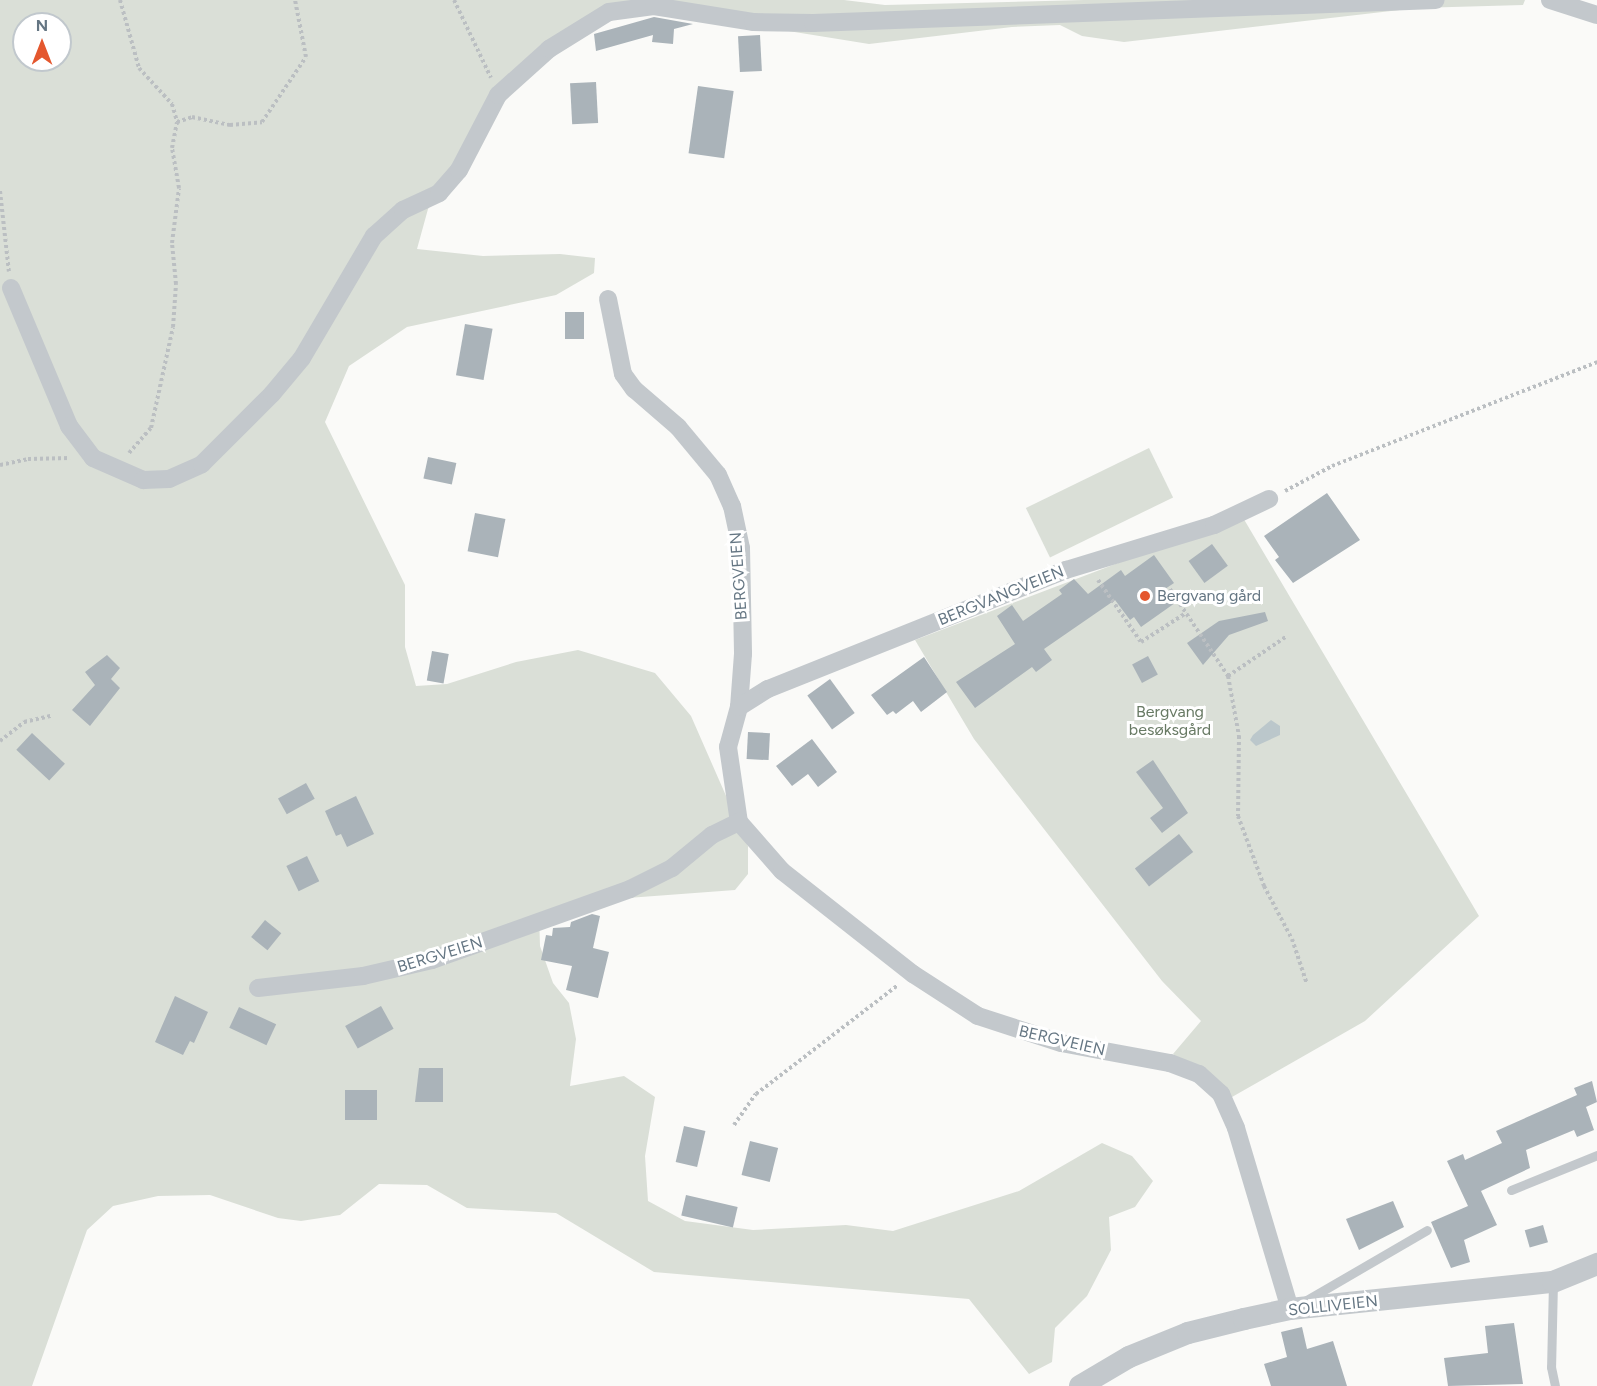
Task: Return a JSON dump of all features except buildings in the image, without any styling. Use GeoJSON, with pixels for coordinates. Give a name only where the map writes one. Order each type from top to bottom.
{"type":"FeatureCollection","features":[{"type":"Feature","properties":{"kind":"street"},"geometry":{"type":"LineString","coordinates":[[10,288],[69,426],[93,458],[143,480],[169,479],[202,464],[272,394],[302,358],[374,236],[403,210],[439,193],[459,170],[498,95],[549,49],[609,12],[654,6],[753,22],[813,23],[1436,0]]}},
{"type":"Feature","properties":{"kind":"street"},"geometry":{"type":"LineString","coordinates":[[1550,0],[1597,15]]}},
{"type":"Feature","properties":{"kind":"street","name":"BERGVEIEN"},"geometry":{"type":"LineString","coordinates":[[608,299],[623,374],[634,389],[678,427],[718,475],[732,506],[741,559],[739,707],[728,747],[739,822],[782,871],[913,974],[978,1016],[1061,1043],[1170,1063],[1199,1074],[1221,1094],[1236,1128],[1290,1310]]}},
{"type":"Feature","properties":{"kind":"street","name":"BERGVANGVEIEN"},"geometry":{"type":"LineString","coordinates":[[739,707],[768,689],[1089,563],[1214,525],[1269,500]]}},
{"type":"Feature","properties":{"kind":"street","name":"BERGVEIEN"},"geometry":{"type":"LineString","coordinates":[[258,988],[363,976],[432,960],[630,889],[672,868],[712,835],[739,822]]}},
{"type":"Feature","properties":{"kind":"street","name":"SOLLIVEIEN"},"geometry":{"type":"LineString","coordinates":[[1080,1386],[1129,1357],[1188,1333],[1290,1310],[1553,1282],[1597,1264]]}},
{"type":"Feature","properties":{"kind":"lane"},"geometry":{"type":"LineString","coordinates":[[1511,1190],[1597,1155]]}},
{"type":"Feature","properties":{"kind":"lane"},"geometry":{"type":"LineString","coordinates":[[1290,1310],[1427,1230]]}},
{"type":"Feature","properties":{"kind":"lane"},"geometry":{"type":"LineString","coordinates":[[1553,1282],[1551,1367],[1555,1386]]}},
{"type":"Feature","properties":{"kind":"path"},"geometry":{"type":"LineString","coordinates":[[0,465],[28,459],[93,458],[130,453],[151,428],[162,384],[176,284],[172,243],[179,188],[172,148],[177,122],[172,104],[140,68],[120,0]]}},
{"type":"Feature","properties":{"kind":"path"},"geometry":{"type":"LineString","coordinates":[[177,122],[192,117],[230,124],[262,122],[306,57],[296,0]]}},
{"type":"Feature","properties":{"kind":"path"},"geometry":{"type":"LineString","coordinates":[[454,0],[498,95]]}},
{"type":"Feature","properties":{"kind":"path"},"geometry":{"type":"LineString","coordinates":[[0,191],[10,288]]}},
{"type":"Feature","properties":{"kind":"path"},"geometry":{"type":"LineString","coordinates":[[1269,500],[1332,466],[1597,362]]}},
{"type":"Feature","properties":{"kind":"path"},"geometry":{"type":"LineString","coordinates":[[1089,563],[1141,642],[1186,613]]}},
{"type":"Feature","properties":{"kind":"path"},"geometry":{"type":"LineString","coordinates":[[1170,589],[1228,676],[1239,736],[1238,816],[1264,886],[1292,939],[1307,984]]}},
{"type":"Feature","properties":{"kind":"path"},"geometry":{"type":"LineString","coordinates":[[1228,676],[1287,636]]}},
{"type":"Feature","properties":{"kind":"path"},"geometry":{"type":"LineString","coordinates":[[0,741],[24,722],[51,716]]}},
{"type":"Feature","properties":{"kind":"path"},"geometry":{"type":"LineString","coordinates":[[734,1125],[756,1094],[913,974]]}},
{"type":"Feature","properties":{"kind":"green space"},"geometry":{"type":"Polygon","coordinates":[[[0,0],[844,0],[885,5],[1084,0],[1525,0],[1523,5],[1417,8],[1124,42],[1082,36],[1060,25],[1012,27],[869,44],[653,9],[614,16],[515,77],[460,151],[428,209],[417,249],[483,256],[560,254],[595,258],[594,273],[556,295],[407,327],[349,366],[325,422],[405,585],[405,647],[416,686],[447,684],[516,662],[578,650],[655,673],[691,716],[748,846],[748,874],[735,890],[614,899],[539,913],[540,946],[553,983],[569,1003],[576,1039],[570,1086],[624,1076],[655,1097],[645,1156],[648,1201],[685,1221],[753,1230],[846,1225],[893,1231],[1019,1191],[1102,1143],[1132,1156],[1153,1181],[1135,1207],[1109,1217],[1111,1250],[1087,1296],[1055,1328],[1052,1362],[1029,1374],[969,1299],[654,1272],[556,1213],[467,1208],[427,1185],[379,1184],[340,1215],[301,1221],[278,1218],[210,1195],[158,1196],[113,1206],[87,1230],[32,1386],[0,1386],[0,0]]]}},
{"type":"Feature","properties":{"kind":"green space"},"geometry":{"type":"Polygon","coordinates":[[[1149,448],[1173,497],[1050,557],[1026,508],[1149,448]]]}},
{"type":"Feature","properties":{"kind":"green space","name":"Bergvang besøksgård"},"geometry":{"type":"Polygon","coordinates":[[[1242,516],[1479,916],[1365,1021],[1232,1097],[1173,1054],[1201,1021],[1162,981],[974,739],[915,640],[1242,516]]]}},
{"type":"Feature","properties":{"kind":"shaded area"},"geometry":{"type":"Polygon","coordinates":[[[1271,720],[1280,726],[1280,735],[1256,746],[1250,740],[1271,720]]]}},
{"type":"Feature","properties":{"kind":"place","name":"Bergvang gård"},"geometry":{"type":"Point","coordinates":[1145,596]}}]}
